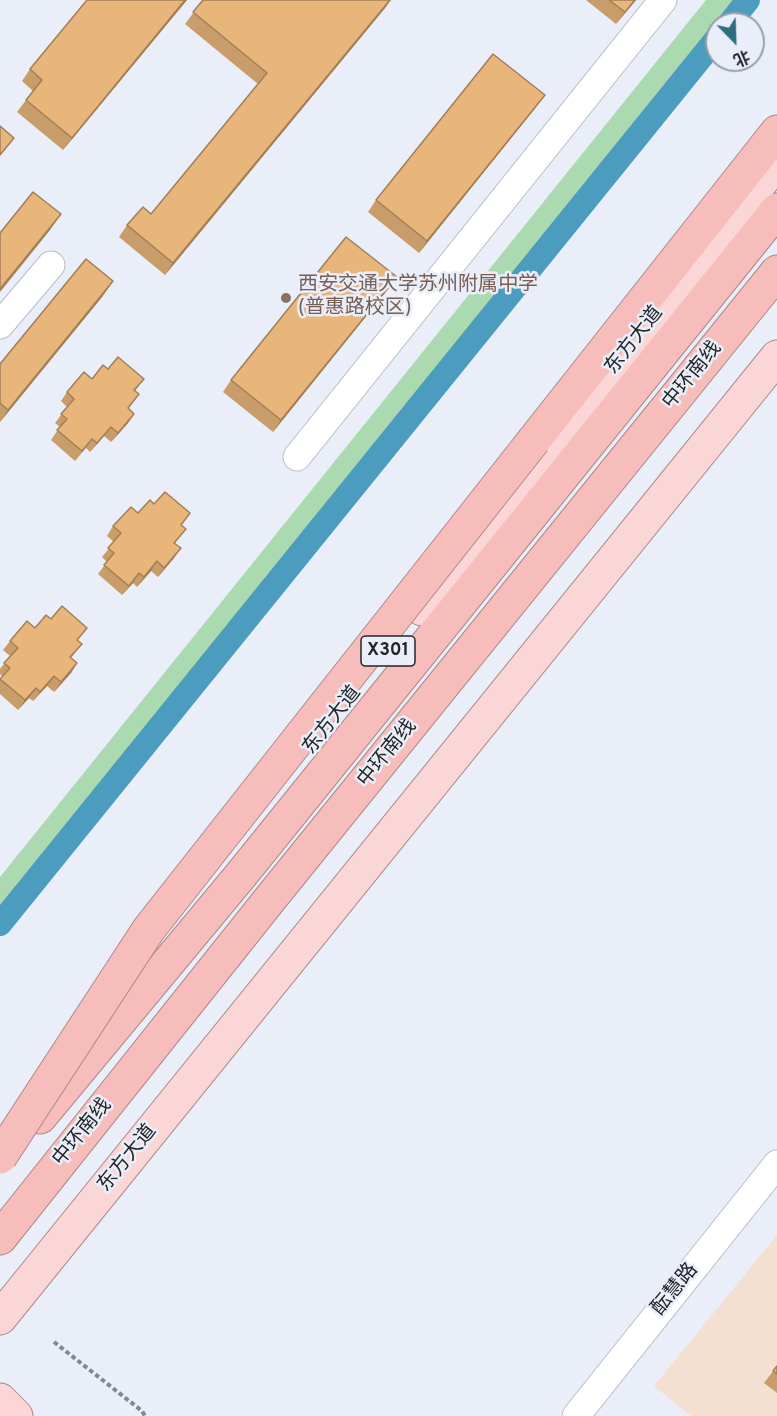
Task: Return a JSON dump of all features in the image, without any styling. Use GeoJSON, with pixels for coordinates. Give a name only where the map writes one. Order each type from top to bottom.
{"type":"FeatureCollection","features":[{"type":"Feature","properties":{"kind":"highway"},"geometry":{"type":"LineString","coordinates":[[0,1157],[149,929],[777,132]]}},
{"type":"Feature","properties":{"kind":"highway","name":"中环南线"},"geometry":{"type":"LineString","coordinates":[[0,1164],[241,875],[777,210]]}},
{"type":"Feature","properties":{"kind":"highway","name":"中环南线"},"geometry":{"type":"LineString","coordinates":[[0,1238],[270,899],[777,272]]}},
{"type":"Feature","properties":{"kind":"main road","name":"东方大道"},"geometry":{"type":"LineString","coordinates":[[0,1140],[777,162]]}},
{"type":"Feature","properties":{"kind":"main road","name":"东方大道"},"geometry":{"type":"LineString","coordinates":[[0,1318],[777,357]]}},
{"type":"Feature","properties":{"kind":"main road"},"geometry":{"type":"LineString","coordinates":[[0,1400],[16,1416]]}},
{"type":"Feature","properties":{"kind":"street"},"geometry":{"type":"LineString","coordinates":[[297,457],[663,0]]}},
{"type":"Feature","properties":{"kind":"street"},"geometry":{"type":"LineString","coordinates":[[0,325],[51,265]]}},
{"type":"Feature","properties":{"kind":"street","name":"酝慧路"},"geometry":{"type":"LineString","coordinates":[[576,1416],[777,1164]]}},
{"type":"Feature","properties":{"kind":"path"},"geometry":{"type":"LineString","coordinates":[[54,1342],[142,1411],[145,1416]]}},
{"type":"Feature","properties":{"kind":"shaded area"},"geometry":{"type":"Polygon","coordinates":[[[777,1235],[777,1416],[691,1416],[654,1386],[777,1235]]]}},
{"type":"Feature","properties":{"kind":"green space"},"geometry":{"type":"Polygon","coordinates":[[[706,0],[735,0],[725,12],[705,12],[705,37],[0,906],[0,877],[706,0]]]}},
{"type":"Feature","properties":{"kind":"building"},"geometry":{"type":"Polygon","coordinates":[[[87,0],[185,0],[72,138],[26,100],[42,80],[30,69],[87,0]]]}},
{"type":"Feature","properties":{"kind":"building"},"geometry":{"type":"Polygon","coordinates":[[[203,0],[390,0],[173,263],[127,225],[143,207],[151,214],[267,73],[193,12],[203,0]]]}},
{"type":"Feature","properties":{"kind":"building"},"geometry":{"type":"Polygon","coordinates":[[[609,0],[635,0],[625,12],[609,0]]]}},
{"type":"Feature","properties":{"kind":"building"},"geometry":{"type":"Polygon","coordinates":[[[493,54],[545,95],[427,241],[376,200],[493,54]]]}},
{"type":"Feature","properties":{"kind":"building"},"geometry":{"type":"Polygon","coordinates":[[[0,126],[14,138],[0,155],[0,126]]]}},
{"type":"Feature","properties":{"kind":"building"},"geometry":{"type":"Polygon","coordinates":[[[33,192],[61,214],[0,289],[0,233],[33,192]]]}},
{"type":"Feature","properties":{"kind":"building"},"geometry":{"type":"Polygon","coordinates":[[[346,237],[397,277],[281,420],[231,380],[346,237]]]}},
{"type":"Feature","properties":{"kind":"building"},"geometry":{"type":"Polygon","coordinates":[[[86,259],[113,281],[8,410],[0,403],[0,364],[86,259]]]}},
{"type":"Feature","properties":{"kind":"building"},"geometry":{"type":"Polygon","coordinates":[[[118,357],[144,379],[134,390],[139,394],[128,408],[134,414],[118,433],[111,427],[97,443],[92,439],[82,451],[57,430],[67,419],[61,414],[74,399],[67,392],[84,372],[92,379],[103,365],[108,369],[118,357]]]}},
{"type":"Feature","properties":{"kind":"building"},"geometry":{"type":"Polygon","coordinates":[[[165,492],[190,513],[181,525],[186,529],[174,543],[181,548],[164,568],[157,561],[144,577],[139,573],[129,586],[104,565],[114,553],[108,548],[121,533],[113,526],[131,507],[138,513],[150,500],[154,504],[165,492]]]}},
{"type":"Feature","properties":{"kind":"building"},"geometry":{"type":"Polygon","coordinates":[[[62,606],[87,628],[77,640],[82,644],[70,657],[77,663],[61,682],[54,676],[40,692],[36,688],[25,700],[0,679],[10,668],[4,663],[18,648],[10,641],[27,621],[35,628],[46,615],[51,619],[62,606]]]}},
{"type":"Feature","properties":{"kind":"waterway"},"geometry":{"type":"LineString","coordinates":[[738,12],[748,0]]}},
{"type":"Feature","properties":{"kind":"waterway"},"geometry":{"type":"LineString","coordinates":[[0,924],[705,53]]}},
{"type":"Feature","properties":{"kind":"place","name":"西安交通大学苏州附属中学 (普惠路校区)"},"geometry":{"type":"Point","coordinates":[286,298]}}]}
